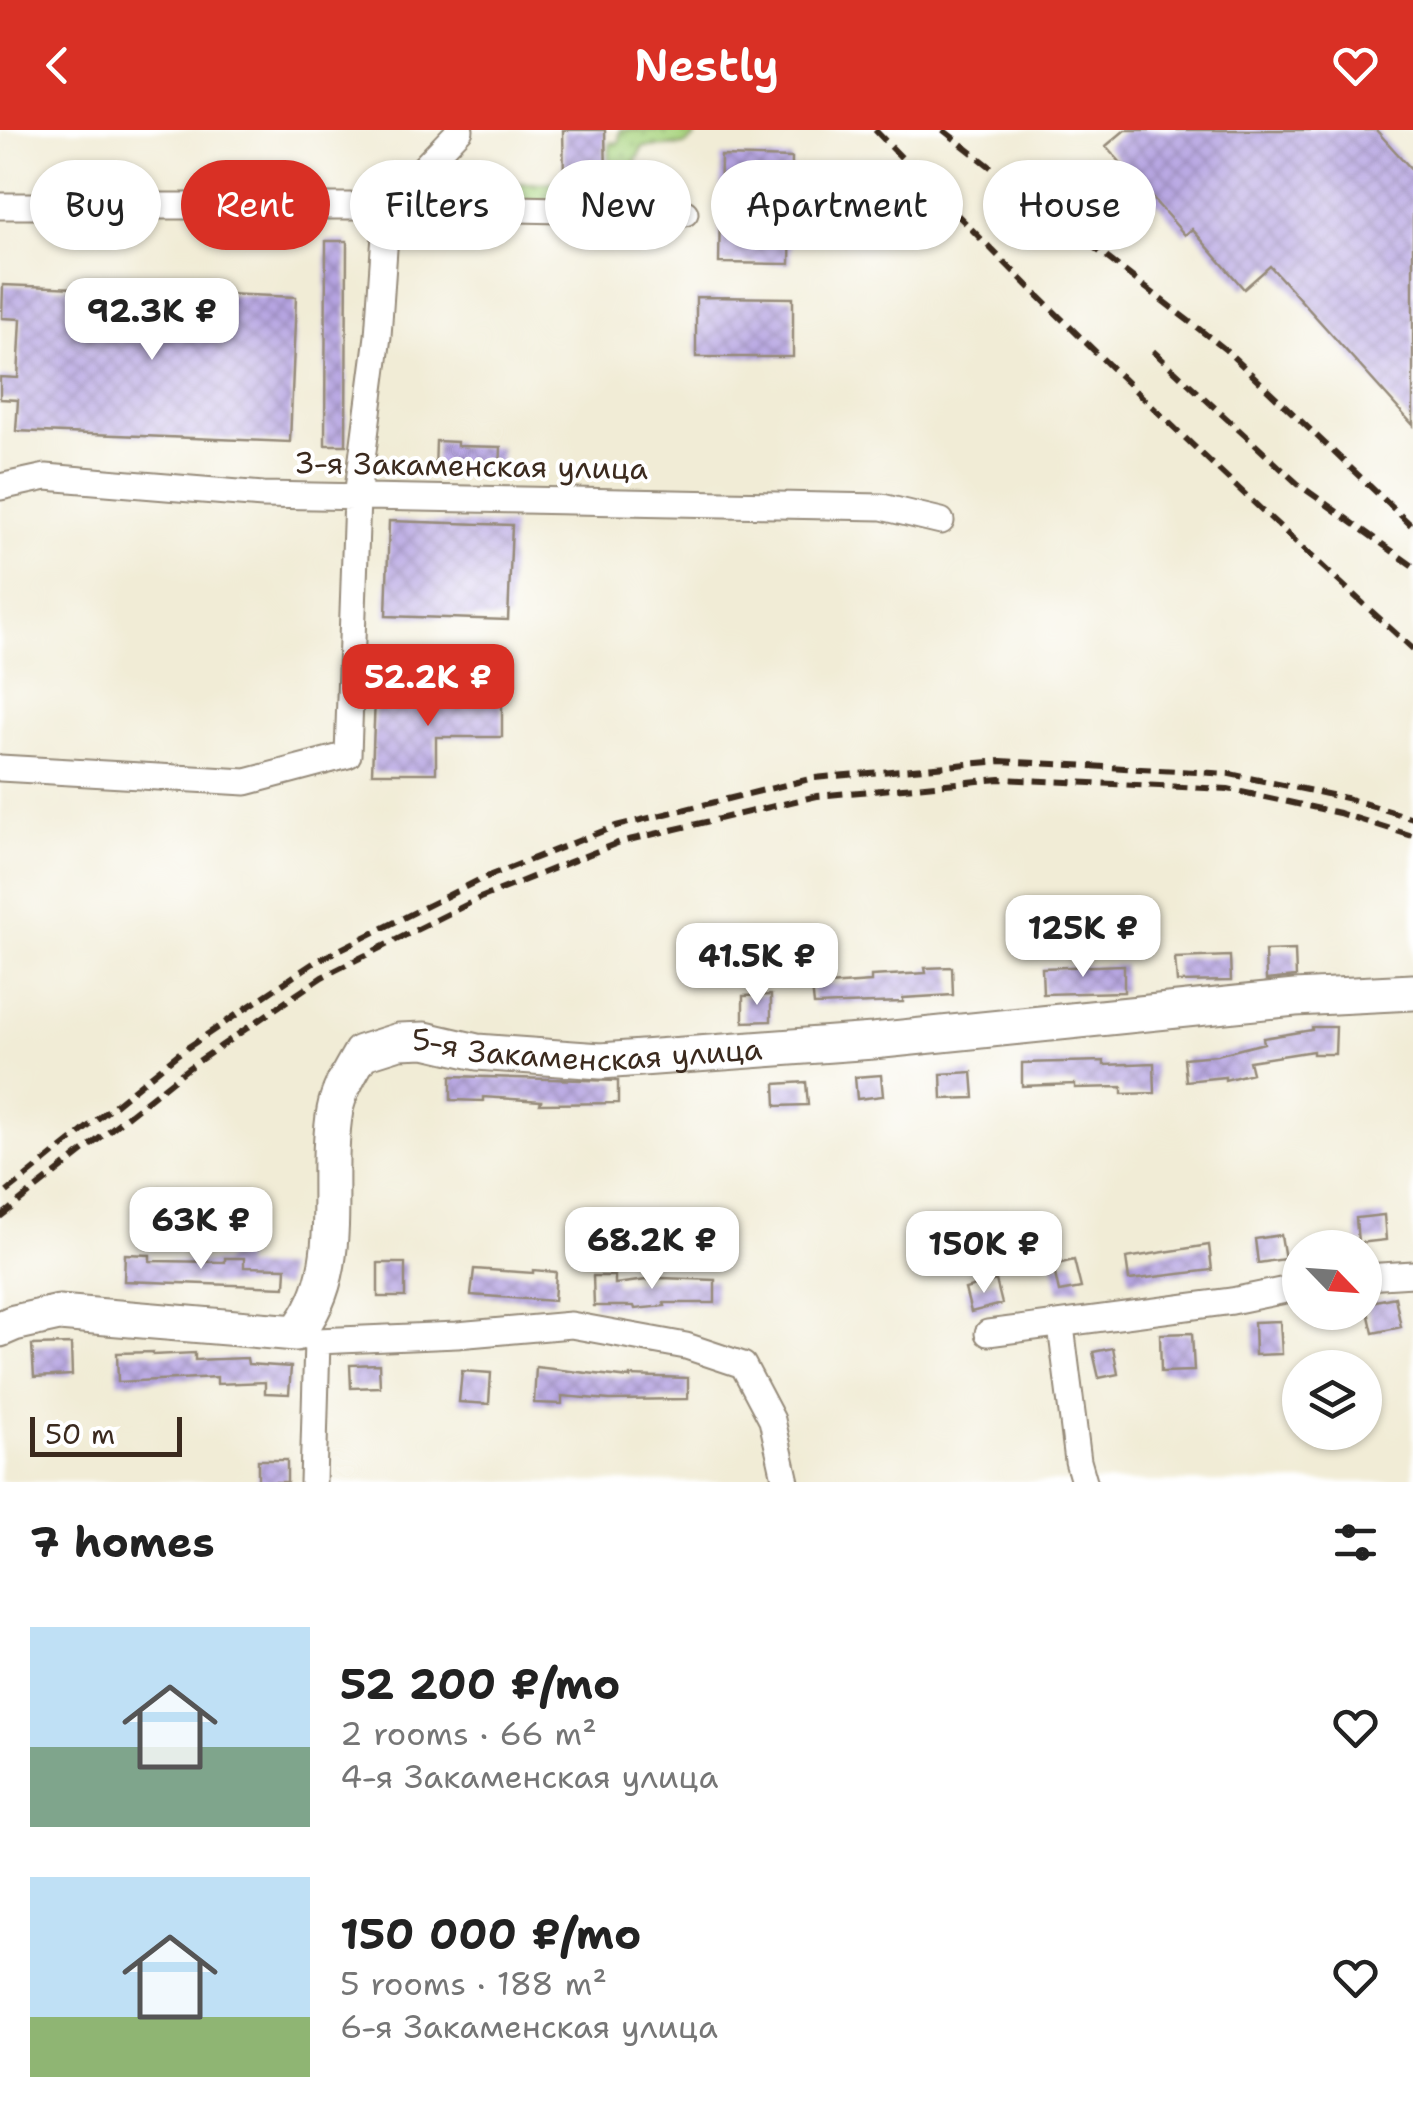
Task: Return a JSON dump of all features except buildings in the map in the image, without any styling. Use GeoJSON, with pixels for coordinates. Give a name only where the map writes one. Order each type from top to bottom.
{"type":"FeatureCollection","features":[{"type":"Feature","properties":{"kind":"street"},"geometry":{"type":"LineString","coordinates":[[431,160],[460,130]]}},
{"type":"Feature","properties":{"kind":"street"},"geometry":{"type":"LineString","coordinates":[[0,206],[350,206]]}},
{"type":"Feature","properties":{"kind":"street"},"geometry":{"type":"LineString","coordinates":[[0,768],[246,782],[348,755],[357,496],[378,336],[384,250]]}},
{"type":"Feature","properties":{"kind":"street","name":"3-я Закаменская улица"},"geometry":{"type":"LineString","coordinates":[[0,487],[46,477],[263,495],[882,506],[941,520]]}},
{"type":"Feature","properties":{"kind":"street","name":"5-я Закаменская улица"},"geometry":{"type":"LineString","coordinates":[[307,1337],[324,1285],[336,1110],[344,1084],[360,1054],[398,1042],[425,1040],[476,1052],[601,1061],[893,1039],[1295,998],[1413,992]]}},
{"type":"Feature","properties":{"kind":"street"},"geometry":{"type":"LineString","coordinates":[[1382,1276],[1413,1274]]}},
{"type":"Feature","properties":{"kind":"street"},"geometry":{"type":"LineString","coordinates":[[988,1333],[1060,1326],[1282,1291]]}},
{"type":"Feature","properties":{"kind":"street"},"geometry":{"type":"LineString","coordinates":[[0,1330],[14,1323],[59,1314],[307,1337],[457,1335],[571,1325],[686,1346],[743,1365],[772,1420],[786,1482]]}},
{"type":"Feature","properties":{"kind":"street"},"geometry":{"type":"LineString","coordinates":[[1060,1326],[1084,1482]]}},
{"type":"Feature","properties":{"kind":"street"},"geometry":{"type":"LineString","coordinates":[[307,1337],[314,1482]]}},
{"type":"Feature","properties":{"kind":"green space"},"geometry":{"type":"Polygon","coordinates":[[[620,130],[695,130],[694,138],[685,145],[643,147],[636,160],[610,160],[610,143],[619,142],[620,130]]]}},
{"type":"Feature","properties":{"kind":"green space"},"geometry":{"type":"Polygon","coordinates":[[[525,183],[545,183],[545,202],[525,202],[525,183]]]}},
{"type":"Feature","properties":{"kind":"railway"},"geometry":{"type":"LineString","coordinates":[[875,130],[1140,394],[1413,649]]}},
{"type":"Feature","properties":{"kind":"railway"},"geometry":{"type":"LineString","coordinates":[[943,130],[1226,350],[1413,527]]}},
{"type":"Feature","properties":{"kind":"railway"},"geometry":{"type":"LineString","coordinates":[[1153,351],[1298,484],[1413,566]]}},
{"type":"Feature","properties":{"kind":"railway"},"geometry":{"type":"LineString","coordinates":[[7,1192],[178,1054],[315,962],[479,880],[616,826],[814,778],[1001,761],[1230,774],[1346,798],[1413,818]]}},
{"type":"Feature","properties":{"kind":"railway"},"geometry":{"type":"LineString","coordinates":[[0,1217],[187,1069],[322,977],[480,898],[620,842],[817,796],[1000,779],[1228,789],[1339,813],[1413,836]]}}]}
